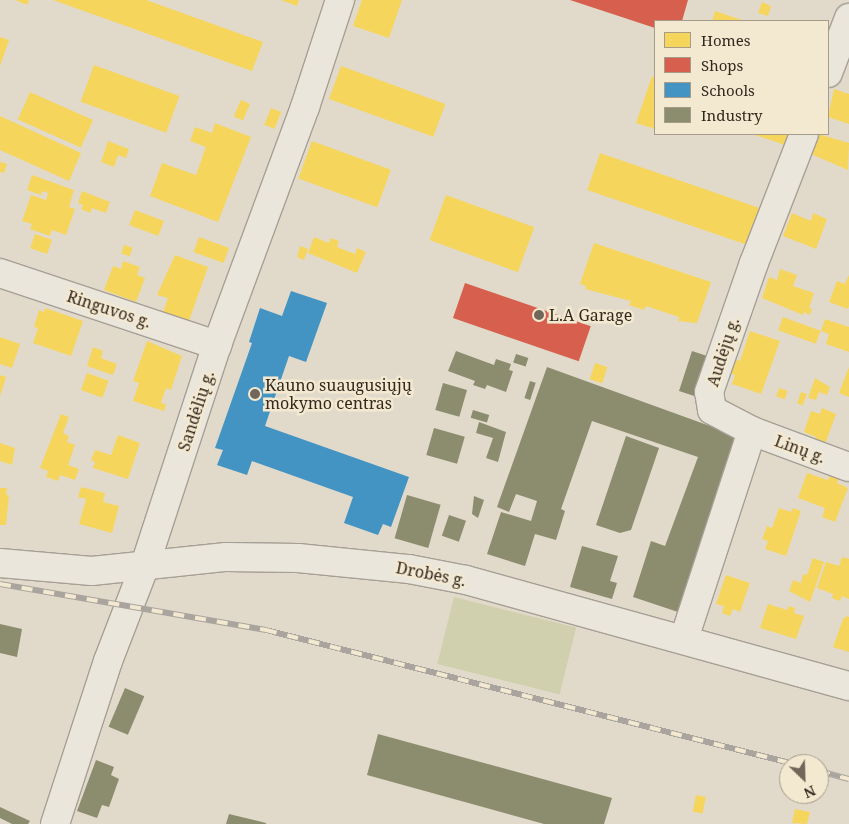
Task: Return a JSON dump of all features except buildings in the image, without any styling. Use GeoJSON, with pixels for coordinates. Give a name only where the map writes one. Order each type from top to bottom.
{"type":"FeatureCollection","features":[{"type":"Feature","properties":{"kind":"street","name":"Sandėlių g."},"geometry":{"type":"LineString","coordinates":[[55,824],[108,661],[146,566],[217,345],[305,107],[340,0]]}},
{"type":"Feature","properties":{"kind":"street"},"geometry":{"type":"LineString","coordinates":[[829,70],[849,18]]}},
{"type":"Feature","properties":{"kind":"street","name":"Audėjų g."},"geometry":{"type":"LineString","coordinates":[[752,431],[712,410],[709,392],[751,271],[804,135]]}},
{"type":"Feature","properties":{"kind":"street","name":"Ringuvos g."},"geometry":{"type":"LineString","coordinates":[[0,274],[217,345]]}},
{"type":"Feature","properties":{"kind":"street"},"geometry":{"type":"LineString","coordinates":[[684,639],[752,431]]}},
{"type":"Feature","properties":{"kind":"street","name":"Linų g."},"geometry":{"type":"LineString","coordinates":[[752,431],[849,466]]}},
{"type":"Feature","properties":{"kind":"street","name":"Drobės g."},"geometry":{"type":"LineString","coordinates":[[0,563],[92,571],[226,557],[348,560],[466,580],[849,686]]}},
{"type":"Feature","properties":{"kind":"green space"},"geometry":{"type":"Polygon","coordinates":[[[454,597],[576,627],[560,694],[437,664],[454,597]]]}},
{"type":"Feature","properties":{"kind":"railway"},"geometry":{"type":"LineString","coordinates":[[0,584],[266,630],[779,760]]}},
{"type":"Feature","properties":{"kind":"railway"},"geometry":{"type":"LineString","coordinates":[[829,774],[849,779]]}},
{"type":"Feature","properties":{"kind":"place","name":"L.A Garage"},"geometry":{"type":"Point","coordinates":[539,315]}},
{"type":"Feature","properties":{"kind":"place","name":"Kauno suaugusiųjų mokymo centras"},"geometry":{"type":"Point","coordinates":[255,394]}}]}
